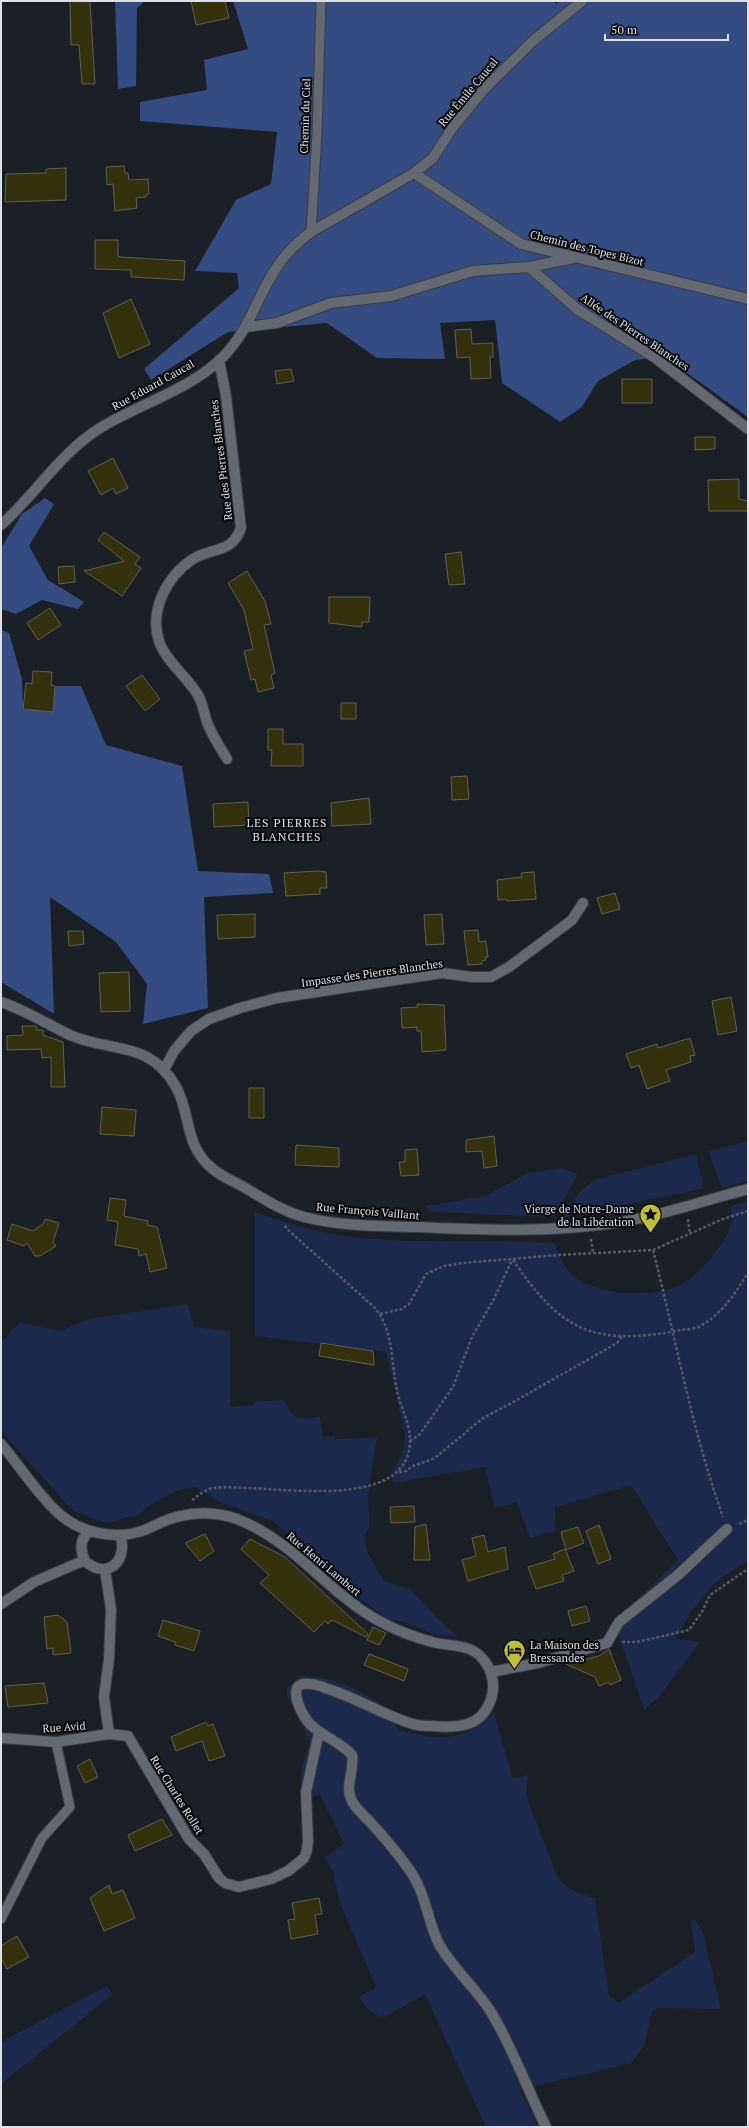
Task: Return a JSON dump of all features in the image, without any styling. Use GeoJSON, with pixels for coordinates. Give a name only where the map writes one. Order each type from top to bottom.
{"type":"FeatureCollection","features":[{"type":"Feature","properties":{"kind":"street","name":"Rue Émile Caucal"},"geometry":{"type":"LineString","coordinates":[[311,232],[414,173],[433,158],[453,126],[485,88],[514,59],[582,1]]}},
{"type":"Feature","properties":{"kind":"street","name":"Chemin des Topes Bizot"},"geometry":{"type":"LineString","coordinates":[[414,173],[521,244],[748,300]]}},
{"type":"Feature","properties":{"kind":"street","name":"Rue Eduard Caucal"},"geometry":{"type":"LineString","coordinates":[[1,525],[61,460],[95,432],[193,379],[219,360],[232,347],[246,327],[279,263],[295,244],[311,232]]}},
{"type":"Feature","properties":{"kind":"street"},"geometry":{"type":"LineString","coordinates":[[246,327],[277,323],[331,303],[391,296],[473,271],[529,267],[578,258]]}},
{"type":"Feature","properties":{"kind":"street","name":"Allée des Pierres Blanches"},"geometry":{"type":"LineString","coordinates":[[529,267],[577,309],[654,357],[748,429]]}},
{"type":"Feature","properties":{"kind":"street","name":"Rue des Pierres Blanches"},"geometry":{"type":"LineString","coordinates":[[219,360],[226,396],[241,528],[239,535],[230,545],[196,557],[178,571],[170,580],[160,602],[157,628],[159,642],[199,696],[209,727],[227,759]]}},
{"type":"Feature","properties":{"kind":"street","name":"Impasse des Pierres Blanches"},"geometry":{"type":"LineString","coordinates":[[164,1070],[174,1051],[191,1031],[209,1020],[240,1008],[277,998],[442,974],[472,978],[491,977],[509,967],[572,920],[583,903]]}},
{"type":"Feature","properties":{"kind":"street","name":"Rue François Vaillant"},"geometry":{"type":"LineString","coordinates":[[1,1002],[71,1035],[102,1045],[135,1051],[155,1063],[164,1070],[181,1097],[191,1136],[205,1162],[223,1177],[246,1188],[274,1206],[304,1217],[371,1226],[527,1231],[588,1226],[667,1213],[748,1190]]}},
{"type":"Feature","properties":{"kind":"street","name":"Rue Henri Lambert"},"geometry":{"type":"LineString","coordinates":[[1,1444],[59,1514],[74,1524],[90,1531],[120,1535],[145,1530],[168,1519],[180,1516],[212,1514],[244,1522],[275,1539],[294,1552],[328,1585],[361,1611],[409,1634],[433,1642],[465,1647],[482,1657],[491,1672]]}},
{"type":"Feature","properties":{"kind":"street"},"geometry":{"type":"LineString","coordinates":[[546,2127],[492,2014],[478,1992],[440,1945],[434,1933],[427,1904],[414,1878],[397,1852],[351,1801],[348,1784],[354,1763],[352,1755],[319,1732],[309,1723],[295,1700],[297,1692],[306,1684],[312,1684],[342,1694],[414,1725],[451,1728],[470,1724],[485,1712],[493,1694],[494,1684],[491,1672],[538,1663],[608,1643],[619,1622],[678,1575],[727,1529]]}},
{"type":"Feature","properties":{"kind":"street"},"geometry":{"type":"LineString","coordinates":[[90,1531],[82,1540],[81,1547],[85,1561],[91,1566],[105,1569],[112,1567],[121,1558],[123,1544],[120,1535]]}},
{"type":"Feature","properties":{"kind":"street"},"geometry":{"type":"LineString","coordinates":[[1,1604],[34,1582],[55,1572],[85,1561]]}},
{"type":"Feature","properties":{"kind":"street"},"geometry":{"type":"LineString","coordinates":[[105,1569],[111,1610],[109,1659],[104,1697],[109,1734]]}},
{"type":"Feature","properties":{"kind":"street","name":"Rue Charles Rollet"},"geometry":{"type":"LineString","coordinates":[[128,1736],[189,1839],[204,1854],[219,1878],[225,1883],[240,1887],[279,1875],[294,1868],[304,1858],[308,1841],[306,1792],[319,1732]]}},
{"type":"Feature","properties":{"kind":"street","name":"Rue Avid"},"geometry":{"type":"LineString","coordinates":[[1,1738],[56,1742],[109,1734],[128,1736]]}},
{"type":"Feature","properties":{"kind":"lane","name":"Chemin du Ciel"},"geometry":{"type":"LineString","coordinates":[[311,232],[317,134],[321,1]]}},
{"type":"Feature","properties":{"kind":"lane"},"geometry":{"type":"LineString","coordinates":[[1,1919],[42,1838],[70,1807],[56,1742]]}},
{"type":"Feature","properties":{"kind":"path"},"geometry":{"type":"LineString","coordinates":[[180,1516],[191,1500],[211,1489],[229,1487],[294,1491],[337,1491],[374,1484],[388,1479],[398,1472],[406,1459],[410,1441],[407,1422],[397,1390],[386,1327],[380,1314],[287,1230],[274,1206]]}},
{"type":"Feature","properties":{"kind":"path"},"geometry":{"type":"LineString","coordinates":[[380,1314],[402,1309],[409,1304],[422,1279],[434,1270],[462,1263],[558,1255],[653,1250],[723,1219],[748,1211]]}},
{"type":"Feature","properties":{"kind":"path"},"geometry":{"type":"LineString","coordinates":[[653,1250],[702,1453],[727,1529]]}},
{"type":"Feature","properties":{"kind":"path"},"geometry":{"type":"LineString","coordinates":[[512,1260],[545,1302],[566,1318],[581,1328],[591,1331],[623,1335],[642,1336],[701,1326],[729,1303],[748,1273]]}},
{"type":"Feature","properties":{"kind":"path"},"geometry":{"type":"LineString","coordinates":[[410,1441],[420,1434],[453,1387],[472,1337],[494,1299],[512,1260]]}},
{"type":"Feature","properties":{"kind":"path"},"geometry":{"type":"LineString","coordinates":[[398,1472],[406,1471],[413,1466],[435,1458],[493,1412],[617,1343],[623,1335]]}},
{"type":"Feature","properties":{"kind":"path"},"geometry":{"type":"LineString","coordinates":[[608,1643],[637,1642],[689,1630],[702,1612],[710,1594],[748,1569]]}},
{"type":"Feature","properties":{"kind":"shaded area"},"geometry":{"type":"Polygon","coordinates":[[[115,1],[145,1],[137,8],[136,86],[118,89],[115,1]]]}},
{"type":"Feature","properties":{"kind":"shaded area"},"geometry":{"type":"Polygon","coordinates":[[[233,1],[554,1],[556,4],[560,1],[748,1],[748,417],[665,357],[635,360],[598,381],[581,408],[560,422],[502,383],[495,320],[440,323],[445,359],[377,358],[327,323],[228,332],[151,380],[144,369],[239,288],[237,273],[195,271],[236,200],[271,184],[277,132],[140,121],[140,102],[207,90],[204,60],[248,49],[233,1]]]}},
{"type":"Feature","properties":{"kind":"shaded area"},"geometry":{"type":"Polygon","coordinates":[[[45,498],[54,504],[29,546],[48,580],[84,602],[78,609],[42,600],[16,614],[1,609],[1,548],[22,514],[45,498]]]}},
{"type":"Feature","properties":{"kind":"shaded area"},"geometry":{"type":"Polygon","coordinates":[[[1,630],[9,633],[22,679],[23,709],[53,712],[55,686],[81,686],[106,745],[182,766],[198,871],[269,874],[273,893],[204,897],[208,1008],[143,1024],[147,984],[116,942],[50,897],[54,1014],[1,982],[1,630]]]}},
{"type":"Feature","properties":{"kind":"shaded area"},"geometry":{"type":"Polygon","coordinates":[[[748,1141],[748,1181],[722,1188],[708,1151],[748,1141]]]}},
{"type":"Feature","properties":{"kind":"shaded area"},"geometry":{"type":"Polygon","coordinates":[[[696,1154],[704,1188],[563,1218],[578,1194],[594,1180],[696,1154]]]}},
{"type":"Feature","properties":{"kind":"shaded area"},"geometry":{"type":"Polygon","coordinates":[[[562,1168],[577,1174],[574,1182],[553,1217],[430,1212],[426,1206],[485,1196],[528,1173],[562,1168]]]}},
{"type":"Feature","properties":{"kind":"shaded area"},"geometry":{"type":"Polygon","coordinates":[[[748,1201],[748,1560],[714,1584],[691,1612],[676,1638],[700,1642],[659,1697],[644,1710],[614,1622],[678,1560],[631,1485],[555,1507],[556,1530],[530,1538],[517,1502],[495,1508],[485,1467],[394,1483],[391,1472],[395,1468],[402,1454],[405,1434],[386,1352],[255,1336],[255,1212],[321,1232],[369,1239],[555,1243],[558,1253],[569,1272],[587,1285],[615,1292],[645,1293],[673,1288],[684,1283],[698,1272],[720,1246],[730,1229],[732,1221],[731,1206],[748,1201]]]}},
{"type":"Feature","properties":{"kind":"shaded area"},"geometry":{"type":"Polygon","coordinates":[[[188,1304],[194,1327],[230,1331],[230,1407],[253,1405],[254,1402],[283,1400],[291,1412],[297,1417],[320,1417],[323,1437],[335,1436],[335,1439],[377,1437],[368,1495],[369,1528],[365,1535],[367,1552],[384,1581],[411,1590],[438,1619],[458,1637],[432,1634],[410,1624],[387,1618],[332,1579],[319,1560],[274,1522],[222,1503],[195,1487],[178,1490],[155,1502],[138,1515],[105,1523],[73,1511],[1,1431],[1,1342],[20,1322],[61,1331],[89,1319],[188,1304]]]}},
{"type":"Feature","properties":{"kind":"shaded area"},"geometry":{"type":"Polygon","coordinates":[[[301,1676],[325,1678],[348,1686],[390,1709],[397,1729],[426,1736],[449,1737],[459,1735],[470,1730],[494,1713],[513,1779],[528,1775],[526,1795],[557,1876],[569,1888],[595,1898],[609,1995],[618,2003],[695,1952],[691,1921],[695,1919],[703,1933],[721,2009],[658,2008],[652,2012],[644,2046],[631,2063],[519,2090],[533,2114],[537,2127],[486,2127],[425,1994],[385,2017],[376,2015],[369,2010],[359,1997],[376,1987],[340,1903],[333,1871],[324,1858],[344,1844],[320,1794],[300,1801],[301,1770],[310,1742],[287,1696],[287,1688],[301,1676]]]}},
{"type":"Feature","properties":{"kind":"shaded area"},"geometry":{"type":"Polygon","coordinates":[[[107,1986],[113,1994],[1,2084],[1,2042],[107,1986]]]}},
{"type":"Feature","properties":{"kind":"building"},"geometry":{"type":"Polygon","coordinates":[[[70,1],[90,1],[95,84],[82,84],[79,45],[71,45],[70,1]]]}},
{"type":"Feature","properties":{"kind":"building"},"geometry":{"type":"Polygon","coordinates":[[[191,1],[225,1],[229,18],[196,25],[191,1]]]}},
{"type":"Feature","properties":{"kind":"building"},"geometry":{"type":"Polygon","coordinates":[[[124,166],[125,173],[128,173],[129,180],[148,179],[149,194],[146,195],[146,197],[136,198],[137,208],[115,211],[113,184],[107,185],[106,167],[124,166]]]}},
{"type":"Feature","properties":{"kind":"building"},"geometry":{"type":"Polygon","coordinates":[[[66,168],[66,200],[5,202],[6,174],[46,173],[46,169],[66,168]]]}},
{"type":"Feature","properties":{"kind":"building"},"geometry":{"type":"Polygon","coordinates":[[[95,240],[118,240],[118,256],[121,257],[185,261],[184,280],[131,277],[131,270],[95,269],[95,240]]]}},
{"type":"Feature","properties":{"kind":"building"},"geometry":{"type":"Polygon","coordinates":[[[131,299],[150,344],[119,358],[103,313],[131,299]]]}},
{"type":"Feature","properties":{"kind":"building"},"geometry":{"type":"Polygon","coordinates":[[[471,329],[472,344],[493,343],[493,357],[490,357],[491,378],[471,379],[470,357],[457,358],[455,330],[471,329]]]}},
{"type":"Feature","properties":{"kind":"building"},"geometry":{"type":"Polygon","coordinates":[[[291,369],[294,381],[277,384],[275,371],[291,369]]]}},
{"type":"Feature","properties":{"kind":"building"},"geometry":{"type":"Polygon","coordinates":[[[622,379],[652,379],[652,403],[622,403],[622,379]]]}},
{"type":"Feature","properties":{"kind":"building"},"geometry":{"type":"Polygon","coordinates":[[[695,437],[715,437],[715,449],[695,450],[695,437]]]}},
{"type":"Feature","properties":{"kind":"building"},"geometry":{"type":"Polygon","coordinates":[[[113,458],[128,488],[116,494],[113,488],[101,495],[88,471],[113,458]]]}},
{"type":"Feature","properties":{"kind":"building"},"geometry":{"type":"Polygon","coordinates":[[[739,479],[739,499],[748,501],[748,511],[709,511],[708,480],[739,479]]]}},
{"type":"Feature","properties":{"kind":"building"},"geometry":{"type":"Polygon","coordinates":[[[104,532],[140,557],[135,564],[141,568],[122,596],[84,571],[124,561],[98,540],[104,532]]]}},
{"type":"Feature","properties":{"kind":"building"},"geometry":{"type":"Polygon","coordinates":[[[461,552],[465,584],[449,585],[445,554],[461,552]]]}},
{"type":"Feature","properties":{"kind":"building"},"geometry":{"type":"Polygon","coordinates":[[[74,566],[75,582],[59,584],[58,567],[74,566]]]}},
{"type":"Feature","properties":{"kind":"building"},"geometry":{"type":"Polygon","coordinates":[[[247,571],[265,601],[271,624],[264,625],[275,673],[271,675],[274,688],[258,692],[255,679],[251,680],[244,651],[253,649],[244,610],[228,583],[247,571]]]}},
{"type":"Feature","properties":{"kind":"building"},"geometry":{"type":"Polygon","coordinates":[[[329,597],[370,597],[369,622],[362,622],[362,627],[329,623],[329,597]]]}},
{"type":"Feature","properties":{"kind":"building"},"geometry":{"type":"Polygon","coordinates":[[[50,608],[61,625],[38,640],[27,623],[50,608]]]}},
{"type":"Feature","properties":{"kind":"building"},"geometry":{"type":"Polygon","coordinates":[[[33,671],[52,672],[51,685],[55,686],[53,712],[23,709],[26,683],[32,684],[33,671]]]}},
{"type":"Feature","properties":{"kind":"building"},"geometry":{"type":"Polygon","coordinates":[[[142,675],[160,699],[145,711],[126,686],[142,675]]]}},
{"type":"Feature","properties":{"kind":"building"},"geometry":{"type":"Polygon","coordinates":[[[341,703],[356,703],[356,719],[341,719],[341,703]]]}},
{"type":"Feature","properties":{"kind":"building"},"geometry":{"type":"Polygon","coordinates":[[[268,729],[283,729],[283,744],[303,744],[303,766],[271,766],[272,750],[268,750],[268,729]]]}},
{"type":"Feature","properties":{"kind":"building"},"geometry":{"type":"Polygon","coordinates":[[[467,776],[469,799],[452,800],[451,777],[467,776]]]}},
{"type":"Feature","properties":{"kind":"building"},"geometry":{"type":"Polygon","coordinates":[[[369,798],[371,824],[332,826],[331,803],[369,798]]]}},
{"type":"Feature","properties":{"kind":"building"},"geometry":{"type":"Polygon","coordinates":[[[248,802],[249,825],[214,827],[213,804],[248,802]]]}},
{"type":"Feature","properties":{"kind":"building"},"geometry":{"type":"Polygon","coordinates":[[[326,872],[327,888],[320,888],[320,894],[286,896],[284,873],[326,872]]]}},
{"type":"Feature","properties":{"kind":"building"},"geometry":{"type":"Polygon","coordinates":[[[534,872],[536,899],[507,901],[507,899],[498,900],[497,880],[522,877],[521,873],[534,872]]]}},
{"type":"Feature","properties":{"kind":"building"},"geometry":{"type":"Polygon","coordinates":[[[615,893],[620,909],[602,914],[597,898],[615,893]]]}},
{"type":"Feature","properties":{"kind":"building"},"geometry":{"type":"Polygon","coordinates":[[[255,914],[255,937],[218,939],[217,915],[255,914]]]}},
{"type":"Feature","properties":{"kind":"building"},"geometry":{"type":"Polygon","coordinates":[[[442,914],[444,944],[426,945],[424,915],[442,914]]]}},
{"type":"Feature","properties":{"kind":"building"},"geometry":{"type":"Polygon","coordinates":[[[478,930],[479,942],[486,941],[488,957],[485,957],[486,960],[482,961],[482,964],[468,965],[464,931],[478,930]]]}},
{"type":"Feature","properties":{"kind":"building"},"geometry":{"type":"Polygon","coordinates":[[[68,931],[83,931],[84,944],[69,946],[68,931]]]}},
{"type":"Feature","properties":{"kind":"building"},"geometry":{"type":"Polygon","coordinates":[[[129,972],[130,1011],[101,1012],[99,973],[129,972]]]}},
{"type":"Feature","properties":{"kind":"building"},"geometry":{"type":"Polygon","coordinates":[[[731,997],[737,1031],[718,1035],[712,1001],[731,997]]]}},
{"type":"Feature","properties":{"kind":"building"},"geometry":{"type":"Polygon","coordinates":[[[417,1004],[444,1005],[446,1050],[422,1052],[421,1031],[417,1031],[417,1027],[402,1028],[401,1008],[418,1007],[417,1004]]]}},
{"type":"Feature","properties":{"kind":"building"},"geometry":{"type":"Polygon","coordinates":[[[22,1026],[36,1026],[37,1030],[43,1030],[43,1035],[63,1042],[65,1087],[51,1087],[51,1057],[42,1058],[41,1049],[7,1050],[7,1036],[23,1035],[22,1026]]]}},
{"type":"Feature","properties":{"kind":"building"},"geometry":{"type":"Polygon","coordinates":[[[690,1038],[695,1055],[690,1056],[691,1062],[666,1070],[670,1081],[647,1089],[639,1065],[631,1068],[626,1054],[657,1044],[658,1048],[690,1038]]]}},
{"type":"Feature","properties":{"kind":"building"},"geometry":{"type":"Polygon","coordinates":[[[249,1088],[264,1088],[264,1118],[249,1118],[249,1088]]]}},
{"type":"Feature","properties":{"kind":"building"},"geometry":{"type":"Polygon","coordinates":[[[102,1107],[136,1110],[134,1136],[100,1134],[102,1107]]]}},
{"type":"Feature","properties":{"kind":"building"},"geometry":{"type":"Polygon","coordinates":[[[494,1136],[497,1166],[484,1168],[482,1151],[466,1152],[466,1140],[494,1136]]]}},
{"type":"Feature","properties":{"kind":"building"},"geometry":{"type":"Polygon","coordinates":[[[296,1145],[339,1148],[339,1167],[295,1165],[296,1145]]]}},
{"type":"Feature","properties":{"kind":"building"},"geometry":{"type":"Polygon","coordinates":[[[417,1149],[419,1175],[401,1176],[399,1162],[405,1162],[405,1150],[417,1149]]]}},
{"type":"Feature","properties":{"kind":"building"},"geometry":{"type":"Polygon","coordinates":[[[110,1198],[126,1200],[124,1216],[148,1221],[147,1225],[157,1227],[167,1268],[150,1272],[146,1254],[139,1256],[138,1249],[115,1245],[118,1222],[107,1220],[110,1198]]]}},
{"type":"Feature","properties":{"kind":"building"},"geometry":{"type":"Polygon","coordinates":[[[45,1219],[59,1223],[53,1242],[56,1246],[40,1256],[35,1256],[27,1243],[24,1246],[7,1240],[12,1224],[33,1231],[43,1224],[45,1219]]]}},
{"type":"Feature","properties":{"kind":"building"},"geometry":{"type":"Polygon","coordinates":[[[321,1343],[373,1351],[374,1365],[319,1356],[321,1343]]]}},
{"type":"Feature","properties":{"kind":"building"},"geometry":{"type":"Polygon","coordinates":[[[414,1506],[415,1522],[391,1523],[390,1507],[414,1506]]]}},
{"type":"Feature","properties":{"kind":"building"},"geometry":{"type":"Polygon","coordinates":[[[426,1524],[430,1560],[414,1560],[415,1527],[426,1524]]]}},
{"type":"Feature","properties":{"kind":"building"},"geometry":{"type":"Polygon","coordinates":[[[599,1525],[611,1559],[598,1564],[586,1531],[599,1525]]]}},
{"type":"Feature","properties":{"kind":"building"},"geometry":{"type":"Polygon","coordinates":[[[578,1527],[584,1543],[566,1550],[561,1532],[578,1527]]]}},
{"type":"Feature","properties":{"kind":"building"},"geometry":{"type":"Polygon","coordinates":[[[205,1534],[214,1551],[200,1561],[185,1543],[205,1534]]]}},
{"type":"Feature","properties":{"kind":"building"},"geometry":{"type":"Polygon","coordinates":[[[484,1535],[488,1552],[505,1547],[508,1569],[468,1581],[462,1560],[476,1556],[472,1538],[484,1535]]]}},
{"type":"Feature","properties":{"kind":"building"},"geometry":{"type":"Polygon","coordinates":[[[250,1539],[285,1557],[368,1634],[366,1637],[332,1620],[328,1624],[325,1621],[314,1632],[260,1583],[269,1575],[241,1549],[250,1539]]]}},
{"type":"Feature","properties":{"kind":"building"},"geometry":{"type":"Polygon","coordinates":[[[565,1549],[574,1571],[562,1575],[564,1581],[536,1589],[528,1567],[555,1559],[553,1554],[565,1549]]]}},
{"type":"Feature","properties":{"kind":"building"},"geometry":{"type":"Polygon","coordinates":[[[586,1606],[590,1621],[572,1626],[568,1611],[586,1606]]]}},
{"type":"Feature","properties":{"kind":"building"},"geometry":{"type":"Polygon","coordinates":[[[58,1615],[67,1622],[71,1653],[53,1655],[53,1648],[47,1649],[44,1617],[58,1615]]]}},
{"type":"Feature","properties":{"kind":"building"},"geometry":{"type":"Polygon","coordinates":[[[163,1620],[200,1631],[194,1651],[175,1645],[175,1642],[158,1636],[163,1620]]]}},
{"type":"Feature","properties":{"kind":"building"},"geometry":{"type":"Polygon","coordinates":[[[373,1627],[386,1633],[379,1645],[367,1640],[373,1627]]]}},
{"type":"Feature","properties":{"kind":"building"},"geometry":{"type":"Polygon","coordinates":[[[609,1649],[621,1680],[610,1685],[609,1682],[599,1686],[595,1677],[566,1664],[599,1656],[609,1649]]]}},
{"type":"Feature","properties":{"kind":"building"},"geometry":{"type":"Polygon","coordinates":[[[369,1654],[408,1669],[404,1681],[364,1665],[369,1654]]]}},
{"type":"Feature","properties":{"kind":"building"},"geometry":{"type":"Polygon","coordinates":[[[44,1683],[48,1703],[8,1707],[5,1686],[44,1683]]]}},
{"type":"Feature","properties":{"kind":"building"},"geometry":{"type":"Polygon","coordinates":[[[206,1722],[208,1726],[213,1724],[225,1756],[209,1761],[202,1741],[176,1751],[171,1737],[206,1722]]]}},
{"type":"Feature","properties":{"kind":"building"},"geometry":{"type":"Polygon","coordinates":[[[90,1759],[98,1777],[85,1783],[77,1766],[90,1759]]]}},
{"type":"Feature","properties":{"kind":"building"},"geometry":{"type":"Polygon","coordinates":[[[162,1819],[172,1835],[135,1851],[128,1835],[162,1819]]]}},
{"type":"Feature","properties":{"kind":"building"},"geometry":{"type":"Polygon","coordinates":[[[109,1885],[112,1894],[123,1890],[135,1918],[104,1931],[90,1898],[109,1885]]]}},
{"type":"Feature","properties":{"kind":"building"},"geometry":{"type":"Polygon","coordinates":[[[319,1898],[322,1914],[315,1915],[318,1934],[291,1939],[288,1920],[295,1919],[292,1903],[319,1898]]]}},
{"type":"Feature","properties":{"kind":"building"},"geometry":{"type":"Polygon","coordinates":[[[17,1936],[29,1957],[7,1969],[1,1958],[1,1946],[17,1936]]]}},
{"type":"Feature","properties":{"kind":"place","name":"Vierge de Notre-Dame de la Libération"},"geometry":{"type":"Point","coordinates":[650,1234]}},
{"type":"Feature","properties":{"kind":"place","name":"La Maison des Bressandes"},"geometry":{"type":"Point","coordinates":[515,1670]}},
{"type":"Feature","properties":{"kind":"district","name":"LES PIERRES BLANCHES"},"geometry":{"type":"Point","coordinates":[287,830]}}]}
